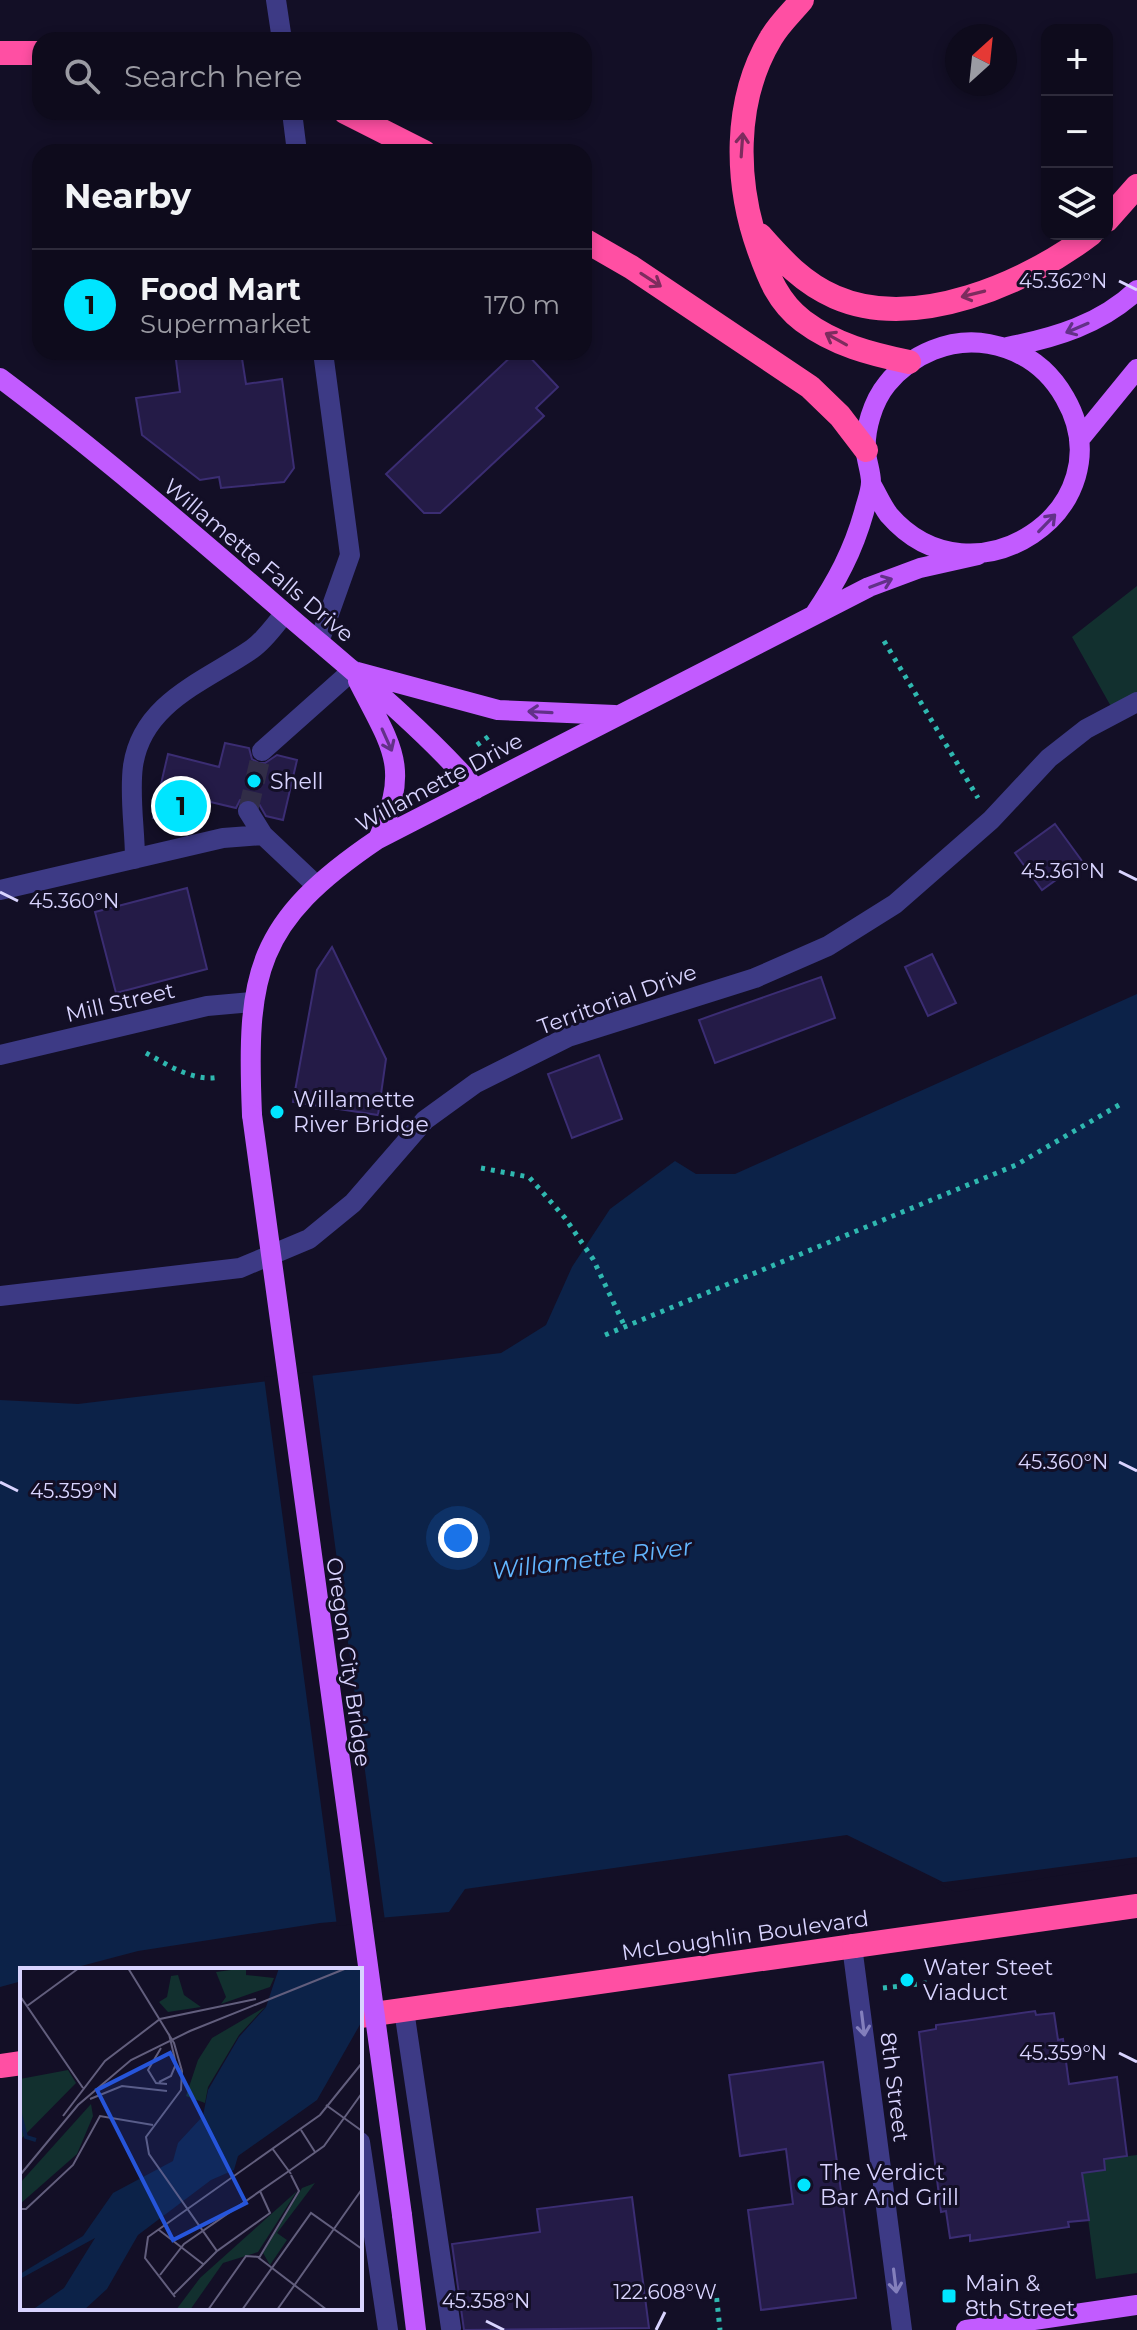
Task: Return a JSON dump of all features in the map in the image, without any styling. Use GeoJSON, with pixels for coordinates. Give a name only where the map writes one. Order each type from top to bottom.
{"type":"FeatureCollection","features":[{"type":"Feature","properties":{"kind":"highway"},"geometry":{"type":"LineString","coordinates":[[802,0],[771,37],[755,72],[744,113],[741,160],[749,222],[774,292],[802,321],[858,352],[909,362]]}},
{"type":"Feature","properties":{"kind":"highway"},"geometry":{"type":"LineString","coordinates":[[0,53],[32,53]]}},
{"type":"Feature","properties":{"kind":"highway"},"geometry":{"type":"LineString","coordinates":[[361,120],[408,144]]}},
{"type":"Feature","properties":{"kind":"highway"},"geometry":{"type":"LineString","coordinates":[[1113,213],[1137,186]]}},
{"type":"Feature","properties":{"kind":"highway"},"geometry":{"type":"LineString","coordinates":[[749,222],[789,269],[834,297],[871,308],[916,307],[1005,287],[1056,261],[1083,240]]}},
{"type":"Feature","properties":{"kind":"highway"},"geometry":{"type":"LineString","coordinates":[[592,245],[631,267],[810,387],[840,416],[866,450]]}},
{"type":"Feature","properties":{"kind":"highway","name":"McLoughlin Boulevard"},"geometry":{"type":"LineString","coordinates":[[362,2016],[1137,1906]]}},
{"type":"Feature","properties":{"kind":"highway"},"geometry":{"type":"LineString","coordinates":[[0,2066],[20,2063]]}},
{"type":"Feature","properties":{"kind":"main road"},"geometry":{"type":"LineString","coordinates":[[1007,347],[1052,338],[1091,322],[1137,290]]}},
{"type":"Feature","properties":{"kind":"main road"},"geometry":{"type":"LineString","coordinates":[[974,341],[1007,347],[1035,362],[1057,383],[1072,410],[1079,440],[1077,474],[1063,505],[1048,522],[1011,548],[978,555],[944,551],[913,537],[888,514],[871,484],[866,450],[870,416],[880,396],[909,362],[940,347],[974,341]]}},
{"type":"Feature","properties":{"kind":"main road"},"geometry":{"type":"LineString","coordinates":[[1079,440],[1137,369]]}},
{"type":"Feature","properties":{"kind":"main road","name":"Willamette Falls Drive"},"geometry":{"type":"LineString","coordinates":[[0,378],[79,439],[353,670],[442,750],[476,789]]}},
{"type":"Feature","properties":{"kind":"main road"},"geometry":{"type":"LineString","coordinates":[[812,618],[853,552],[871,484]]}},
{"type":"Feature","properties":{"kind":"main road","name":"Willamette Drive"},"geometry":{"type":"LineString","coordinates":[[252,1115],[252,1002],[259,972],[274,938],[316,885],[378,839],[869,587],[920,568],[978,555]]}},
{"type":"Feature","properties":{"kind":"main road"},"geometry":{"type":"LineString","coordinates":[[353,670],[498,710],[617,716]]}},
{"type":"Feature","properties":{"kind":"main road"},"geometry":{"type":"LineString","coordinates":[[353,670],[391,747],[397,772],[393,807],[378,839]]}},
{"type":"Feature","properties":{"kind":"main road","name":"Oregon City Bridge"},"geometry":{"type":"LineString","coordinates":[[252,1115],[416,2330]]}},
{"type":"Feature","properties":{"kind":"main road"},"geometry":{"type":"LineString","coordinates":[[966,2330],[1137,2305]]}},
{"type":"Feature","properties":{"kind":"street"},"geometry":{"type":"LineString","coordinates":[[276,0],[281,32]]}},
{"type":"Feature","properties":{"kind":"street"},"geometry":{"type":"LineString","coordinates":[[293,120],[296,144]]}},
{"type":"Feature","properties":{"kind":"street"},"geometry":{"type":"LineString","coordinates":[[319,642],[350,555],[324,360]]}},
{"type":"Feature","properties":{"kind":"street"},"geometry":{"type":"LineString","coordinates":[[135,859],[133,767],[143,735],[188,687],[255,647],[285,613]]}},
{"type":"Feature","properties":{"kind":"street"},"geometry":{"type":"LineString","coordinates":[[262,751],[353,670]]}},
{"type":"Feature","properties":{"kind":"street","name":"Territorial Drive"},"geometry":{"type":"LineString","coordinates":[[0,1296],[240,1268],[309,1239],[353,1203],[425,1120],[476,1083],[568,1037],[755,978],[828,946],[895,904],[991,820],[1049,758],[1086,729],[1137,702]]}},
{"type":"Feature","properties":{"kind":"street"},"geometry":{"type":"LineString","coordinates":[[248,811],[263,835],[316,885]]}},
{"type":"Feature","properties":{"kind":"street"},"geometry":{"type":"LineString","coordinates":[[0,890],[223,838],[263,835]]}},
{"type":"Feature","properties":{"kind":"street","name":"Mill Street"},"geometry":{"type":"LineString","coordinates":[[0,1055],[207,1006],[252,1002]]}},
{"type":"Feature","properties":{"kind":"street","name":"8th Street"},"geometry":{"type":"LineString","coordinates":[[853,1946],[902,2330]]}},
{"type":"Feature","properties":{"kind":"street"},"geometry":{"type":"LineString","coordinates":[[404,2010],[451,2328]]}},
{"type":"Feature","properties":{"kind":"street"},"geometry":{"type":"LineString","coordinates":[[362,2155],[388,2330]]}},
{"type":"Feature","properties":{"kind":"path"},"geometry":{"type":"LineString","coordinates":[[884,641],[991,820]]}},
{"type":"Feature","properties":{"kind":"path"},"geometry":{"type":"LineString","coordinates":[[146,1053],[177,1070],[207,1079],[219,1077]]}},
{"type":"Feature","properties":{"kind":"path"},"geometry":{"type":"LineString","coordinates":[[605,1335],[1016,1165],[1119,1105]]}},
{"type":"Feature","properties":{"kind":"path"},"geometry":{"type":"LineString","coordinates":[[481,1168],[529,1177],[565,1218],[593,1259],[625,1327]]}},
{"type":"Feature","properties":{"kind":"path"},"geometry":{"type":"LineString","coordinates":[[899,1986],[927,1983]]}},
{"type":"Feature","properties":{"kind":"path"},"geometry":{"type":"LineString","coordinates":[[702,2293],[716,2292],[720,2330]]}},
{"type":"Feature","properties":{"kind":"green space"},"geometry":{"type":"Polygon","coordinates":[[[1137,586],[1137,698],[1113,710],[1072,637],[1137,586]]]}},
{"type":"Feature","properties":{"kind":"green space"},"geometry":{"type":"Polygon","coordinates":[[[1137,2155],[1137,2273],[1096,2279],[1082,2173],[1105,2170],[1104,2159],[1137,2155]]]}},
{"type":"Feature","properties":{"kind":"water","name":"Willamette River"},"geometry":{"type":"Polygon","coordinates":[[[1137,994],[1137,1859],[955,1888],[847,1835],[465,1889],[449,1912],[320,1923],[138,1951],[74,1968],[20,1968],[20,1982],[0,1987],[0,1400],[78,1404],[501,1353],[546,1325],[572,1267],[610,1209],[675,1161],[696,1174],[735,1174],[1137,994]]]}},
{"type":"Feature","properties":{"kind":"pier"},"geometry":{"type":"Polygon","coordinates":[[[312,1372],[385,1921],[337,1926],[264,1377],[312,1372]]]}},
{"type":"Feature","properties":{"kind":"pier"},"geometry":{"type":"Polygon","coordinates":[[[1137,1857],[1137,1863],[956,1892],[937,1883],[1137,1857]]]}},
{"type":"Feature","properties":{"kind":"building"},"geometry":{"type":"Polygon","coordinates":[[[176,360],[242,360],[246,384],[282,379],[294,468],[284,482],[221,488],[219,477],[200,480],[142,435],[136,398],[180,392],[176,360]]]}},
{"type":"Feature","properties":{"kind":"building"},"geometry":{"type":"Polygon","coordinates":[[[507,360],[533,360],[558,387],[536,408],[544,416],[440,513],[424,513],[386,474],[507,360]]]}},
{"type":"Feature","properties":{"kind":"building"},"geometry":{"type":"Polygon","coordinates":[[[225,743],[249,748],[252,759],[259,763],[265,763],[277,755],[297,760],[283,820],[266,816],[259,804],[248,798],[240,800],[236,808],[198,799],[191,827],[153,818],[168,754],[219,767],[225,743]]]}},
{"type":"Feature","properties":{"kind":"building"},"geometry":{"type":"Polygon","coordinates":[[[1055,824],[1082,861],[1042,890],[1015,853],[1055,824]]]}},
{"type":"Feature","properties":{"kind":"building"},"geometry":{"type":"Polygon","coordinates":[[[187,888],[207,969],[116,993],[95,912],[187,888]]]}},
{"type":"Feature","properties":{"kind":"building"},"geometry":{"type":"Polygon","coordinates":[[[332,947],[386,1059],[378,1115],[293,1102],[317,970],[332,947]]]}},
{"type":"Feature","properties":{"kind":"building"},"geometry":{"type":"Polygon","coordinates":[[[932,954],[956,1003],[928,1016],[905,967],[932,954]]]}},
{"type":"Feature","properties":{"kind":"building"},"geometry":{"type":"Polygon","coordinates":[[[821,977],[835,1018],[715,1063],[699,1020],[821,977]]]}},
{"type":"Feature","properties":{"kind":"building"},"geometry":{"type":"Polygon","coordinates":[[[599,1055],[622,1119],[572,1138],[548,1074],[599,1055]]]}},
{"type":"Feature","properties":{"kind":"building"},"geometry":{"type":"Polygon","coordinates":[[[1035,2011],[1036,2015],[1054,2013],[1058,2040],[1063,2039],[1069,2084],[1117,2077],[1127,2156],[1104,2159],[1105,2170],[1082,2173],[1089,2220],[1068,2222],[1069,2227],[970,2241],[970,2235],[950,2238],[946,2211],[941,2212],[919,2032],[936,2029],[936,2025],[1035,2011]]]}},
{"type":"Feature","properties":{"kind":"building"},"geometry":{"type":"Polygon","coordinates":[[[823,2062],[856,2298],[761,2310],[748,2210],[793,2204],[786,2149],[740,2156],[729,2075],[823,2062]]]}},
{"type":"Feature","properties":{"kind":"building"},"geometry":{"type":"Polygon","coordinates":[[[632,2197],[649,2328],[464,2330],[452,2244],[540,2232],[537,2209],[632,2197]]]}},
{"type":"Feature","properties":{"kind":"tunnel"},"geometry":{"type":"LineString","coordinates":[[248,811],[262,751]]}},
{"type":"Feature","properties":{"kind":"place","name":"Shell"},"geometry":{"type":"Point","coordinates":[254,781]}},
{"type":"Feature","properties":{"kind":"place","name":"Food Mart"},"geometry":{"type":"Point","coordinates":[181,806]}},
{"type":"Feature","properties":{"kind":"place","name":"Willamette River Bridge"},"geometry":{"type":"Point","coordinates":[277,1112]}},
{"type":"Feature","properties":{"kind":"place","name":"Water Steet Viaduct"},"geometry":{"type":"Point","coordinates":[907,1980]}},
{"type":"Feature","properties":{"kind":"place","name":"The Verdict Bar And Grill"},"geometry":{"type":"Point","coordinates":[804,2185]}},
{"type":"Feature","properties":{"kind":"place","name":"Main & 8th Street"},"geometry":{"type":"Point","coordinates":[949,2296]}}]}
